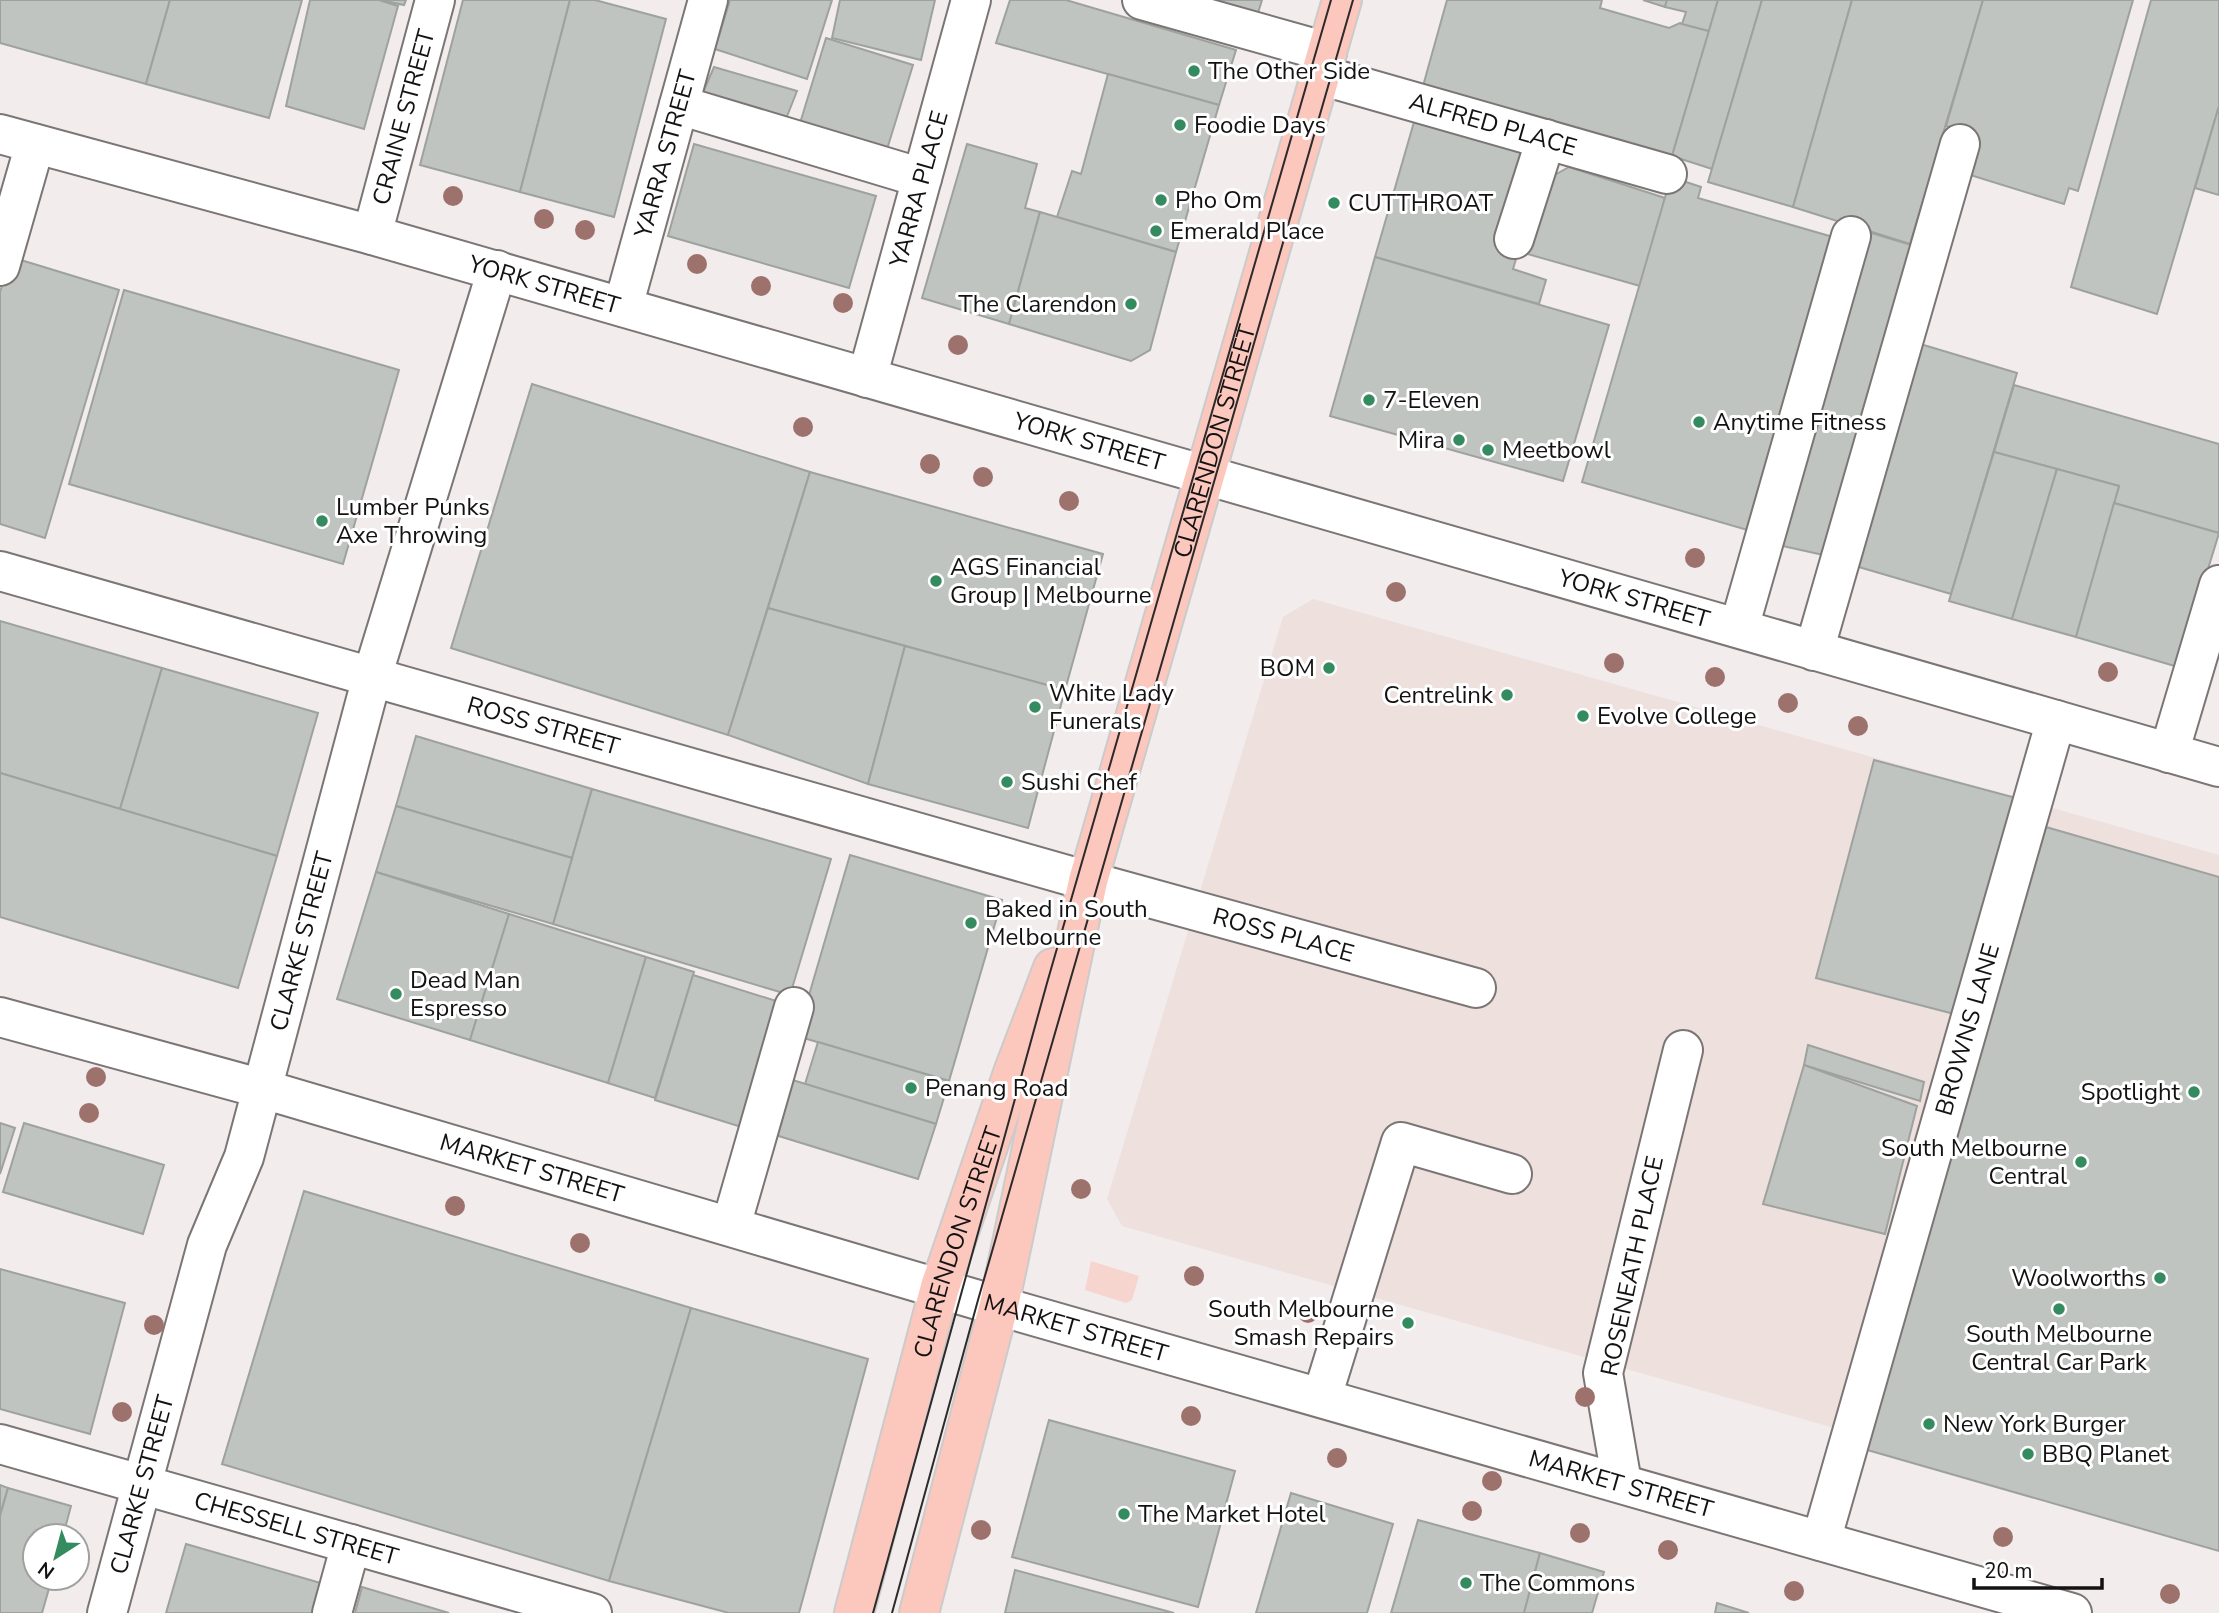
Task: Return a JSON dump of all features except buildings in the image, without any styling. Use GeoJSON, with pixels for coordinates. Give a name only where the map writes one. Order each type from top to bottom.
{"type":"FeatureCollection","features":[{"type":"Feature","properties":{"kind":"main road","name":"CLARENDON STREET"},"geometry":{"type":"LineString","coordinates":[[919,1613],[999,1305],[1088,881],[1342,0]]}},
{"type":"Feature","properties":{"kind":"main road","name":"CLARENDON STREET"},"geometry":{"type":"LineString","coordinates":[[855,1613],[940,1287],[1013,1073],[1088,881]]}},
{"type":"Feature","properties":{"kind":"street","name":"CRAINE STREET"},"geometry":{"type":"LineString","coordinates":[[372,234],[435,0]]}},
{"type":"Feature","properties":{"kind":"street","name":"YARRA STREET"},"geometry":{"type":"LineString","coordinates":[[623,307],[708,0]]}},
{"type":"Feature","properties":{"kind":"street","name":"YARRA PLACE"},"geometry":{"type":"LineString","coordinates":[[867,378],[971,0]]}},
{"type":"Feature","properties":{"kind":"street","name":"ALFRED PLACE"},"geometry":{"type":"LineString","coordinates":[[1142,0],[1546,139],[1667,174]]}},
{"type":"Feature","properties":{"kind":"street"},"geometry":{"type":"LineString","coordinates":[[679,105],[922,178]]}},
{"type":"Feature","properties":{"kind":"street","name":"YORK STREET"},"geometry":{"type":"LineString","coordinates":[[17,139],[372,234],[2219,767]]}},
{"type":"Feature","properties":{"kind":"street"},"geometry":{"type":"LineString","coordinates":[[0,266],[17,139]]}},
{"type":"Feature","properties":{"kind":"street"},"geometry":{"type":"LineString","coordinates":[[1514,239],[1546,139]]}},
{"type":"Feature","properties":{"kind":"street"},"geometry":{"type":"LineString","coordinates":[[1814,651],[1960,144]]}},
{"type":"Feature","properties":{"kind":"street"},"geometry":{"type":"LineString","coordinates":[[1739,628],[1851,236]]}},
{"type":"Feature","properties":{"kind":"street","name":"CLARKE STREET"},"geometry":{"type":"LineString","coordinates":[[107,1613],[207,1245],[244,1157],[372,677],[497,270]]}},
{"type":"Feature","properties":{"kind":"street","name":"ROSS STREET"},"geometry":{"type":"LineString","coordinates":[[0,571],[1088,881]]}},
{"type":"Feature","properties":{"kind":"street"},"geometry":{"type":"LineString","coordinates":[[2169,753],[2219,585]]}},
{"type":"Feature","properties":{"kind":"street","name":"BROWNS LANE"},"geometry":{"type":"LineString","coordinates":[[1821,1541],[2056,720]]}},
{"type":"Feature","properties":{"kind":"street","name":"ROSS PLACE"},"geometry":{"type":"LineString","coordinates":[[1088,881],[1476,988]]}},
{"type":"Feature","properties":{"kind":"street"},"geometry":{"type":"LineString","coordinates":[[731,1226],[794,1007]]}},
{"type":"Feature","properties":{"kind":"street","name":"MARKET STREET"},"geometry":{"type":"LineString","coordinates":[[0,1017],[263,1090],[999,1305],[2072,1613]]}},
{"type":"Feature","properties":{"kind":"street","name":"ROSENEATH PLACE"},"geometry":{"type":"LineString","coordinates":[[1622,1483],[1603,1373],[1683,1050]]}},
{"type":"Feature","properties":{"kind":"street"},"geometry":{"type":"LineString","coordinates":[[1322,1397],[1401,1142],[1511,1174]]}},
{"type":"Feature","properties":{"kind":"street","name":"CHESSELL STREET"},"geometry":{"type":"LineString","coordinates":[[0,1444],[592,1613]]}},
{"type":"Feature","properties":{"kind":"street"},"geometry":{"type":"LineString","coordinates":[[332,1613],[351,1544]]}},
{"type":"Feature","properties":{"kind":"shaded area"},"geometry":{"type":"Polygon","coordinates":[[[1313,599],[2219,855],[2219,1537],[1122,1226],[1107,1199],[1283,617],[1313,599]]]}},
{"type":"Feature","properties":{"kind":"shaded area"},"geometry":{"type":"Polygon","coordinates":[[[1091,1261],[1139,1276],[1132,1300],[1126,1303],[1085,1290],[1091,1261]]]}},
{"type":"Feature","properties":{"kind":"tram line"},"geometry":{"type":"LineString","coordinates":[[873,1613],[1047,983],[1331,0]]}},
{"type":"Feature","properties":{"kind":"tram line"},"geometry":{"type":"LineString","coordinates":[[892,1613],[978,1300],[1353,0]]}},
{"type":"Feature","properties":{"kind":"place","name":"The Other Side"},"geometry":{"type":"Point","coordinates":[1194,71]}},
{"type":"Feature","properties":{"kind":"place","name":"Foodie Days"},"geometry":{"type":"Point","coordinates":[1180,125]}},
{"type":"Feature","properties":{"kind":"place","name":"Pho Om"},"geometry":{"type":"Point","coordinates":[1161,200]}},
{"type":"Feature","properties":{"kind":"place","name":"CUTTHROAT"},"geometry":{"type":"Point","coordinates":[1334,203]}},
{"type":"Feature","properties":{"kind":"place","name":"Emerald Place"},"geometry":{"type":"Point","coordinates":[1156,231]}},
{"type":"Feature","properties":{"kind":"place","name":"The Clarendon"},"geometry":{"type":"Point","coordinates":[1131,304]}},
{"type":"Feature","properties":{"kind":"place","name":"7-Eleven"},"geometry":{"type":"Point","coordinates":[1369,400]}},
{"type":"Feature","properties":{"kind":"place","name":"Anytime Fitness"},"geometry":{"type":"Point","coordinates":[1699,422]}},
{"type":"Feature","properties":{"kind":"place","name":"Mira"},"geometry":{"type":"Point","coordinates":[1459,440]}},
{"type":"Feature","properties":{"kind":"place","name":"Meetbowl"},"geometry":{"type":"Point","coordinates":[1488,450]}},
{"type":"Feature","properties":{"kind":"place","name":"Lumber Punks Axe Throwing"},"geometry":{"type":"Point","coordinates":[322,521]}},
{"type":"Feature","properties":{"kind":"place","name":"AGS Financial Group | Melbourne"},"geometry":{"type":"Point","coordinates":[936,581]}},
{"type":"Feature","properties":{"kind":"place","name":"BOM"},"geometry":{"type":"Point","coordinates":[1329,668]}},
{"type":"Feature","properties":{"kind":"place","name":"Centrelink"},"geometry":{"type":"Point","coordinates":[1507,695]}},
{"type":"Feature","properties":{"kind":"place","name":"White Lady Funerals"},"geometry":{"type":"Point","coordinates":[1035,707]}},
{"type":"Feature","properties":{"kind":"place","name":"Evolve College"},"geometry":{"type":"Point","coordinates":[1583,716]}},
{"type":"Feature","properties":{"kind":"place","name":"Sushi Chef"},"geometry":{"type":"Point","coordinates":[1007,782]}},
{"type":"Feature","properties":{"kind":"place","name":"Baked in South Melbourne"},"geometry":{"type":"Point","coordinates":[971,923]}},
{"type":"Feature","properties":{"kind":"place","name":"Dead Man Espresso"},"geometry":{"type":"Point","coordinates":[396,994]}},
{"type":"Feature","properties":{"kind":"place","name":"Penang Road"},"geometry":{"type":"Point","coordinates":[911,1088]}},
{"type":"Feature","properties":{"kind":"place","name":"Spotlight"},"geometry":{"type":"Point","coordinates":[2194,1092]}},
{"type":"Feature","properties":{"kind":"place","name":"South Melbourne Central"},"geometry":{"type":"Point","coordinates":[2081,1162]}},
{"type":"Feature","properties":{"kind":"place","name":"Woolworths"},"geometry":{"type":"Point","coordinates":[2160,1278]}},
{"type":"Feature","properties":{"kind":"place","name":"South Melbourne Central Car Park"},"geometry":{"type":"Point","coordinates":[2059,1309]}},
{"type":"Feature","properties":{"kind":"place","name":"South Melbourne Smash Repairs"},"geometry":{"type":"Point","coordinates":[1408,1323]}},
{"type":"Feature","properties":{"kind":"place","name":"New York Burger"},"geometry":{"type":"Point","coordinates":[1929,1424]}},
{"type":"Feature","properties":{"kind":"place","name":"BBQ Planet"},"geometry":{"type":"Point","coordinates":[2028,1454]}},
{"type":"Feature","properties":{"kind":"place","name":"The Market Hotel"},"geometry":{"type":"Point","coordinates":[1124,1514]}},
{"type":"Feature","properties":{"kind":"place","name":"The Commons"},"geometry":{"type":"Point","coordinates":[1466,1583]}}]}
